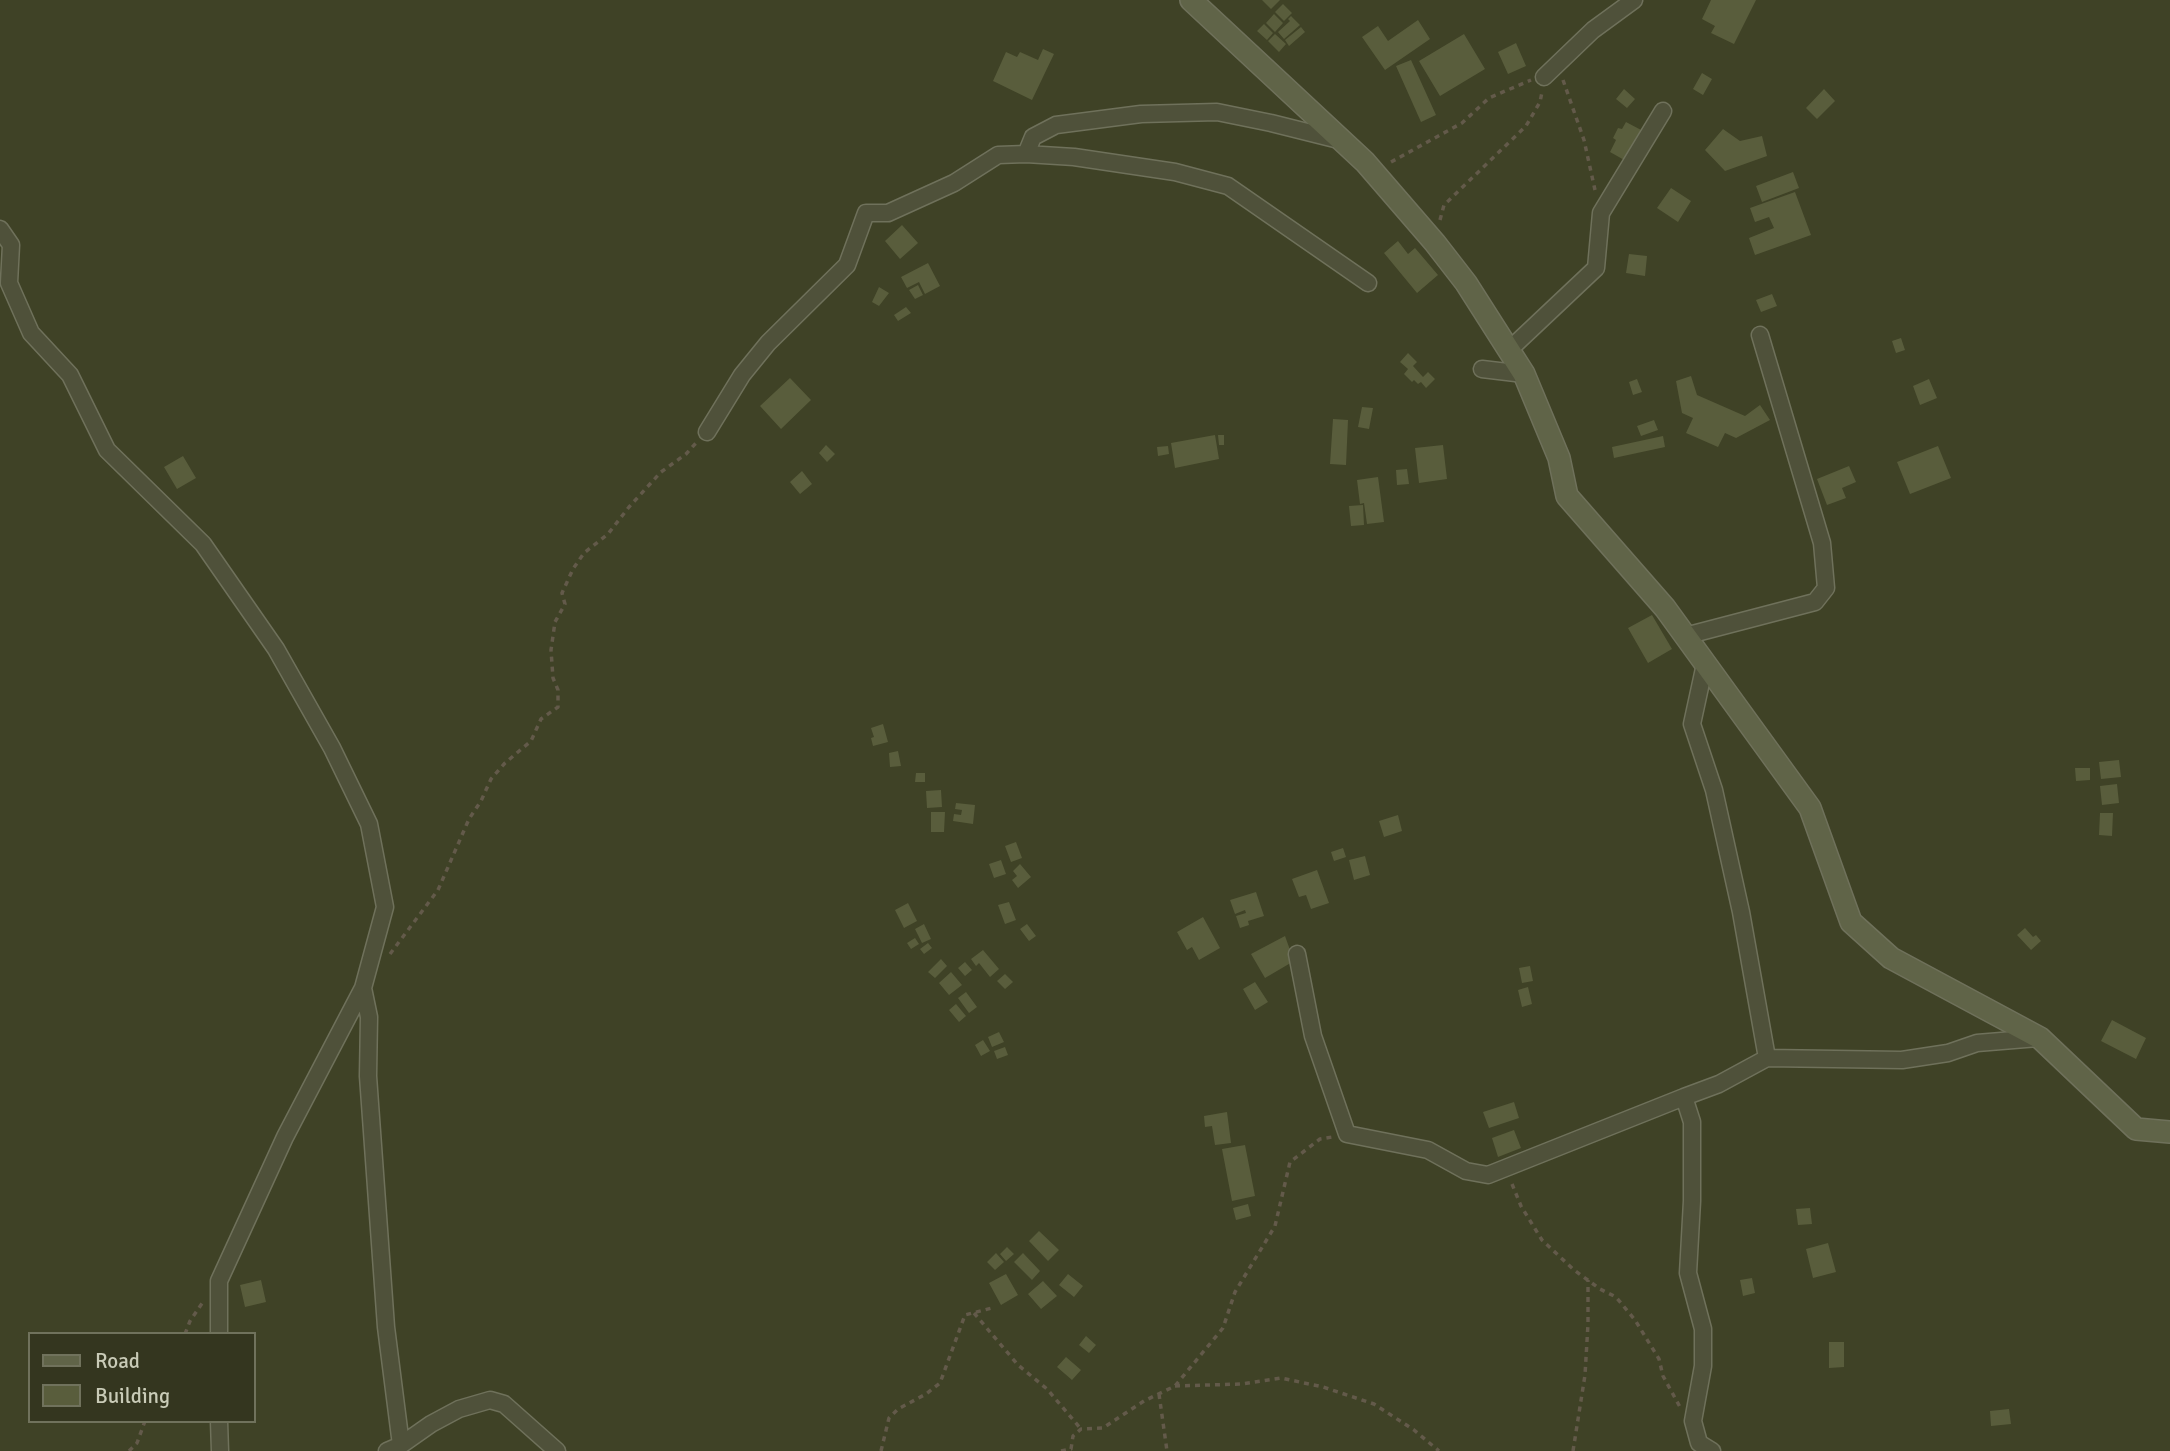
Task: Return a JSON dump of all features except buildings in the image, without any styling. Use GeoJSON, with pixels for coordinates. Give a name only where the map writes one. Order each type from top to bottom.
{"type":"FeatureCollection","features":[{"type":"Feature","properties":{"kind":"street"},"geometry":{"type":"LineString","coordinates":[[1191,0],[1365,162],[1435,243],[1466,284],[1524,374],[1559,458],[1567,496],[1665,608],[1810,808],[1851,922],[1891,958],[2040,1038],[2136,1129],[2170,1132]]}},
{"type":"Feature","properties":{"kind":"street"},"geometry":{"type":"LineString","coordinates":[[1544,78],[1593,30],[1634,0]]}},
{"type":"Feature","properties":{"kind":"street"},"geometry":{"type":"LineString","coordinates":[[1509,350],[1596,268],[1601,213],[1663,111]]}},
{"type":"Feature","properties":{"kind":"street"},"geometry":{"type":"LineString","coordinates":[[1026,154],[1033,137],[1056,125],[1141,114],[1217,112],[1271,122],[1342,141]]}},
{"type":"Feature","properties":{"kind":"street"},"geometry":{"type":"LineString","coordinates":[[707,432],[742,375],[768,344],[847,265],[866,213],[888,213],[954,183],[998,155],[1074,157],[1175,172],[1228,186],[1368,283]]}},
{"type":"Feature","properties":{"kind":"street"},"geometry":{"type":"LineString","coordinates":[[0,229],[11,245],[9,283],[31,333],[70,374],[107,450],[203,544],[276,649],[332,748],[369,824],[385,907],[363,988],[285,1137],[219,1281],[219,1332]]}},
{"type":"Feature","properties":{"kind":"street"},"geometry":{"type":"LineString","coordinates":[[1685,636],[1815,602],[1826,588],[1822,543],[1759,335]]}},
{"type":"Feature","properties":{"kind":"street"},"geometry":{"type":"LineString","coordinates":[[1482,369],[1524,374]]}},
{"type":"Feature","properties":{"kind":"street"},"geometry":{"type":"LineString","coordinates":[[1705,664],[1692,724],[1714,790],[1741,912],[1766,1058]]}},
{"type":"Feature","properties":{"kind":"street"},"geometry":{"type":"LineString","coordinates":[[1297,954],[1312,1036],[1347,1134],[1429,1150],[1466,1171],[1488,1175],[1720,1084],[1766,1058],[1902,1060],[1948,1053],[1977,1043],[2040,1038]]}},
{"type":"Feature","properties":{"kind":"street"},"geometry":{"type":"LineString","coordinates":[[363,988],[369,1017],[368,1076],[394,1448],[459,1409],[490,1400],[504,1404],[557,1451]]}},
{"type":"Feature","properties":{"kind":"street"},"geometry":{"type":"LineString","coordinates":[[1684,1097],[1692,1122],[1688,1273],[1703,1329],[1703,1366],[1693,1421],[1699,1443],[1712,1451]]}},
{"type":"Feature","properties":{"kind":"street"},"geometry":{"type":"LineString","coordinates":[[219,1423],[220,1451]]}},
{"type":"Feature","properties":{"kind":"path"},"geometry":{"type":"LineString","coordinates":[[1557,65],[1584,140],[1601,213]]}},
{"type":"Feature","properties":{"kind":"path"},"geometry":{"type":"LineString","coordinates":[[1365,162],[1389,163],[1462,123],[1489,98],[1528,80],[1544,78],[1540,102],[1526,127],[1444,205],[1435,243]]}},
{"type":"Feature","properties":{"kind":"path"},"geometry":{"type":"LineString","coordinates":[[388,956],[438,890],[469,819],[491,779],[531,741],[541,719],[558,707],[551,650],[555,622],[565,604],[562,593],[573,569],[584,554],[608,534],[661,472],[687,454],[707,432]]}},
{"type":"Feature","properties":{"kind":"path"},"geometry":{"type":"LineString","coordinates":[[1061,1451],[1071,1450],[1073,1436],[1081,1429],[1103,1428],[1144,1401],[1175,1386],[1223,1328],[1235,1292],[1275,1226],[1290,1162],[1320,1139],[1347,1134]]}},
{"type":"Feature","properties":{"kind":"path"},"geometry":{"type":"LineString","coordinates":[[1505,1168],[1521,1206],[1542,1240],[1588,1280],[1616,1297],[1635,1320],[1659,1359],[1663,1376],[1679,1406],[1695,1413]]}},
{"type":"Feature","properties":{"kind":"path"},"geometry":{"type":"LineString","coordinates":[[1573,1451],[1585,1375],[1588,1280]]}},
{"type":"Feature","properties":{"kind":"path"},"geometry":{"type":"LineString","coordinates":[[186,1332],[190,1321],[219,1281]]}},
{"type":"Feature","properties":{"kind":"path"},"geometry":{"type":"LineString","coordinates":[[881,1451],[888,1418],[940,1383],[965,1315],[992,1308]]}},
{"type":"Feature","properties":{"kind":"path"},"geometry":{"type":"LineString","coordinates":[[974,1313],[1018,1365],[1047,1389],[1081,1429]]}},
{"type":"Feature","properties":{"kind":"path"},"geometry":{"type":"LineString","coordinates":[[1175,1386],[1242,1384],[1281,1378],[1322,1387],[1374,1404],[1414,1430],[1439,1451]]}},
{"type":"Feature","properties":{"kind":"path"},"geometry":{"type":"LineString","coordinates":[[1159,1394],[1167,1451]]}},
{"type":"Feature","properties":{"kind":"path"},"geometry":{"type":"LineString","coordinates":[[129,1451],[137,1443],[144,1423]]}}]}
